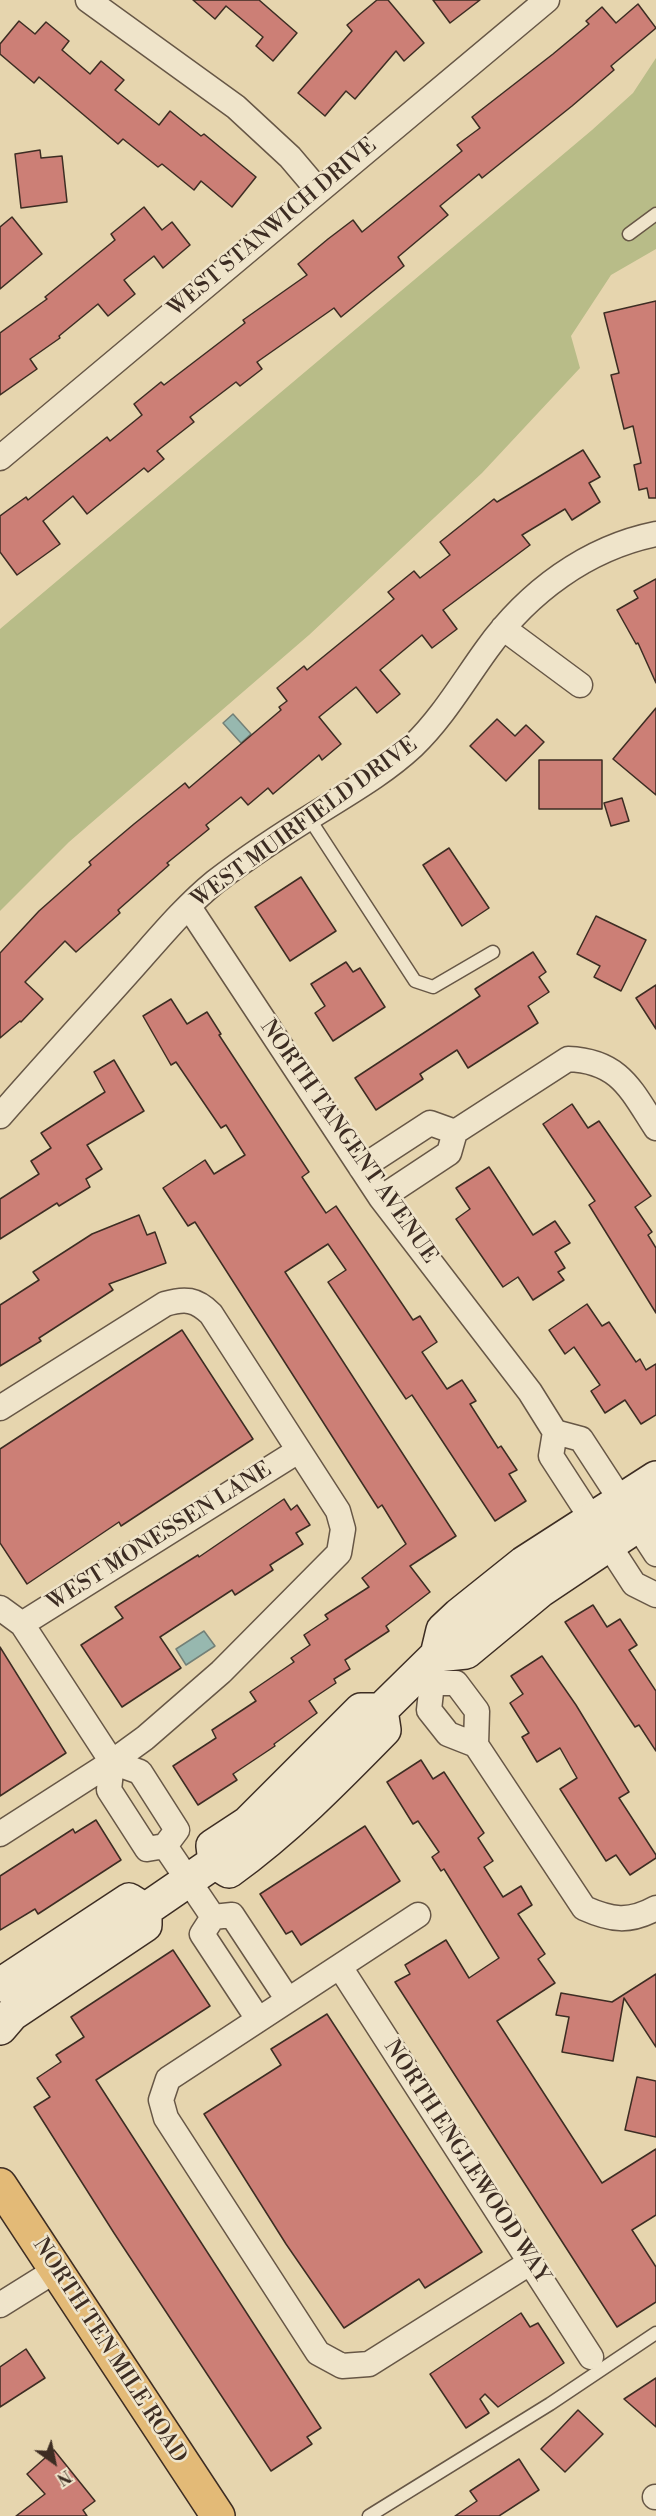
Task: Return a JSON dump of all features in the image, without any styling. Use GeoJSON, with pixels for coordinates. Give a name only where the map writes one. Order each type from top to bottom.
{"type":"FeatureCollection","features":[{"type":"Feature","properties":{"kind":"main road","name":"NORTH TEN MILE ROAD"},"geometry":{"type":"LineString","coordinates":[[0,2185],[218,2516]]}},
{"type":"Feature","properties":{"kind":"street"},"geometry":{"type":"LineString","coordinates":[[88,0],[236,107],[290,157],[318,189]]}},
{"type":"Feature","properties":{"kind":"street","name":"WEST STANWICH DRIVE"},"geometry":{"type":"LineString","coordinates":[[0,458],[318,189],[547,0]]}},
{"type":"Feature","properties":{"kind":"street","name":"WEST MUIRFIELD DRIVE"},"geometry":{"type":"LineString","coordinates":[[0,1116],[189,907],[213,884],[272,841],[375,776],[412,746],[444,711],[503,628],[537,594],[576,566],[620,544],[656,534]]}},
{"type":"Feature","properties":{"kind":"street"},"geometry":{"type":"LineString","coordinates":[[503,628],[580,685]]}},
{"type":"Feature","properties":{"kind":"street","name":"NORTH TANGENT AVENUE"},"geometry":{"type":"LineString","coordinates":[[189,907],[381,1198],[530,1392],[555,1432]]}},
{"type":"Feature","properties":{"kind":"street"},"geometry":{"type":"LineString","coordinates":[[381,1198],[449,1153],[455,1132],[568,1059],[589,1059],[607,1067],[626,1083],[656,1128]]}},
{"type":"Feature","properties":{"kind":"street"},"geometry":{"type":"LineString","coordinates":[[361,1168],[430,1123],[455,1132]]}},
{"type":"Feature","properties":{"kind":"street"},"geometry":{"type":"LineString","coordinates":[[0,1408],[165,1304],[180,1299],[192,1300],[211,1314],[338,1510],[344,1529],[339,1552],[221,1672],[145,1738],[0,1834]]}},
{"type":"Feature","properties":{"kind":"street"},"geometry":{"type":"LineString","coordinates":[[656,1554],[638,1513],[580,1439],[555,1432],[551,1456],[634,1584],[656,1594]]}},
{"type":"Feature","properties":{"kind":"street","name":"WEST MONESSEN LANE"},"geometry":{"type":"LineString","coordinates":[[22,1624],[298,1450]]}},
{"type":"Feature","properties":{"kind":"street"},"geometry":{"type":"LineString","coordinates":[[145,1910],[214,1862],[213,1846],[248,1823],[361,1710],[381,1710],[430,1670],[466,1652],[541,1590],[600,1531],[638,1513],[656,1478]]}},
{"type":"Feature","properties":{"kind":"street"},"geometry":{"type":"LineString","coordinates":[[0,1608],[22,1624],[112,1762],[140,1772],[177,1830],[165,1846],[147,1850],[109,1790],[112,1762]]}},
{"type":"Feature","properties":{"kind":"street"},"geometry":{"type":"LineString","coordinates":[[430,1670],[429,1710],[448,1734],[476,1745],[584,1908],[606,1918],[630,1919],[656,1908]]}},
{"type":"Feature","properties":{"kind":"street"},"geometry":{"type":"LineString","coordinates":[[430,1670],[456,1683],[477,1711],[476,1745]]}},
{"type":"Feature","properties":{"kind":"street"},"geometry":{"type":"LineString","coordinates":[[165,1846],[213,1917]]}},
{"type":"Feature","properties":{"kind":"street"},"geometry":{"type":"LineString","coordinates":[[0,1985],[129,1900],[145,1910]]}},
{"type":"Feature","properties":{"kind":"street"},"geometry":{"type":"LineString","coordinates":[[0,2028],[12,2014],[145,1925],[145,1910]]}},
{"type":"Feature","properties":{"kind":"street"},"geometry":{"type":"LineString","coordinates":[[213,1917],[232,1915],[288,2000]]}},
{"type":"Feature","properties":{"kind":"street"},"geometry":{"type":"LineString","coordinates":[[418,1915],[168,2079],[161,2100],[166,2118],[318,2353],[342,2366],[369,2364],[531,2262]]}},
{"type":"Feature","properties":{"kind":"street"},"geometry":{"type":"LineString","coordinates":[[213,1917],[202,1934],[258,2019]]}},
{"type":"Feature","properties":{"kind":"street","name":"NORTH ENGLEWOOD WAY"},"geometry":{"type":"LineString","coordinates":[[340,1967],[591,2357]]}},
{"type":"Feature","properties":{"kind":"street"},"geometry":{"type":"LineString","coordinates":[[0,2305],[56,2270]]}},
{"type":"Feature","properties":{"kind":"lane"},"geometry":{"type":"LineString","coordinates":[[629,234],[656,214]]}},
{"type":"Feature","properties":{"kind":"lane"},"geometry":{"type":"LineString","coordinates":[[309,818],[415,981],[434,987],[493,952]]}},
{"type":"Feature","properties":{"kind":"lane"},"geometry":{"type":"LineString","coordinates":[[369,2516],[550,2404],[656,2333]]}},
{"type":"Feature","properties":{"kind":"green space"},"geometry":{"type":"Polygon","coordinates":[[[656,58],[656,249],[611,275],[571,336],[580,368],[482,473],[309,635],[69,842],[0,911],[0,629],[592,130],[633,93],[656,58]]]}},
{"type":"Feature","properties":{"kind":"water"},"geometry":{"type":"Polygon","coordinates":[[[233,714],[251,734],[241,743],[223,723],[233,714]]]}},
{"type":"Feature","properties":{"kind":"water"},"geometry":{"type":"Polygon","coordinates":[[[204,1631],[215,1646],[186,1665],[176,1649],[204,1631]]]}},
{"type":"Feature","properties":{"kind":"building"},"geometry":{"type":"Polygon","coordinates":[[[193,0],[259,0],[297,33],[273,61],[256,46],[263,37],[226,6],[215,19],[193,0]]]}},
{"type":"Feature","properties":{"kind":"building"},"geometry":{"type":"Polygon","coordinates":[[[377,0],[388,0],[424,43],[404,61],[396,51],[355,99],[346,91],[325,116],[298,93],[352,31],[347,25],[377,0]]]}},
{"type":"Feature","properties":{"kind":"building"},"geometry":{"type":"Polygon","coordinates":[[[433,0],[480,0],[450,23],[433,0]]]}},
{"type":"Feature","properties":{"kind":"building"},"geometry":{"type":"Polygon","coordinates":[[[638,4],[656,28],[611,66],[614,70],[572,106],[482,178],[479,174],[440,206],[448,215],[398,257],[404,266],[341,317],[334,308],[257,362],[262,369],[240,386],[236,382],[190,417],[194,422],[157,451],[164,459],[148,472],[144,468],[87,514],[73,496],[43,521],[60,544],[17,575],[0,552],[0,516],[26,497],[28,500],[107,437],[110,441],[142,415],[134,404],[161,382],[164,385],[245,323],[243,320],[307,275],[298,264],[328,239],[353,220],[362,232],[462,151],[457,145],[480,128],[472,117],[589,24],[586,21],[602,7],[616,23],[638,4]]]}},
{"type":"Feature","properties":{"kind":"building"},"geometry":{"type":"Polygon","coordinates":[[[19,21],[35,34],[46,22],[69,41],[62,50],[90,74],[101,61],[124,80],[115,90],[159,125],[170,111],[201,136],[204,134],[256,177],[232,207],[201,181],[194,190],[162,164],[158,167],[123,139],[118,144],[39,77],[34,83],[0,54],[0,44],[19,21]]]}},
{"type":"Feature","properties":{"kind":"building"},"geometry":{"type":"Polygon","coordinates":[[[40,150],[41,158],[62,156],[67,202],[21,208],[15,154],[40,150]]]}},
{"type":"Feature","properties":{"kind":"building"},"geometry":{"type":"Polygon","coordinates":[[[144,207],[162,230],[172,222],[190,245],[163,268],[154,256],[124,280],[135,294],[108,316],[98,304],[59,336],[60,338],[30,359],[37,369],[0,395],[0,333],[47,299],[45,297],[115,240],[111,234],[144,207]]]}},
{"type":"Feature","properties":{"kind":"building"},"geometry":{"type":"Polygon","coordinates":[[[12,217],[42,254],[0,289],[0,227],[12,217]]]}},
{"type":"Feature","properties":{"kind":"building"},"geometry":{"type":"Polygon","coordinates":[[[656,301],[656,498],[649,498],[647,488],[639,490],[634,465],[641,463],[633,426],[624,429],[611,375],[619,373],[604,313],[656,301]]]}},
{"type":"Feature","properties":{"kind":"building"},"geometry":{"type":"Polygon","coordinates":[[[583,450],[600,477],[589,483],[600,502],[572,520],[565,509],[522,535],[530,545],[443,610],[457,629],[432,648],[422,635],[380,670],[400,694],[377,713],[356,687],[319,717],[341,744],[322,760],[319,755],[273,794],[268,788],[248,805],[241,797],[206,825],[209,829],[167,863],[169,865],[118,910],[120,913],[76,952],[65,941],[25,982],[43,999],[21,1022],[0,1038],[0,953],[39,911],[91,865],[89,862],[134,824],[185,783],[189,788],[281,710],[279,707],[287,701],[277,688],[304,666],[307,670],[394,599],[388,592],[414,571],[420,578],[450,555],[440,542],[494,499],[497,502],[583,450]]]}},
{"type":"Feature","properties":{"kind":"building"},"geometry":{"type":"Polygon","coordinates":[[[656,579],[656,683],[638,643],[636,644],[617,610],[638,598],[634,591],[656,579]]]}},
{"type":"Feature","properties":{"kind":"building"},"geometry":{"type":"Polygon","coordinates":[[[656,708],[656,795],[613,759],[656,708]]]}},
{"type":"Feature","properties":{"kind":"building"},"geometry":{"type":"Polygon","coordinates":[[[497,719],[515,736],[526,725],[544,742],[506,781],[470,746],[497,719]]]}},
{"type":"Feature","properties":{"kind":"building"},"geometry":{"type":"Polygon","coordinates":[[[539,760],[602,760],[602,809],[539,809],[539,760]]]}},
{"type":"Feature","properties":{"kind":"building"},"geometry":{"type":"Polygon","coordinates":[[[622,798],[629,821],[611,826],[604,803],[622,798]]]}},
{"type":"Feature","properties":{"kind":"building"},"geometry":{"type":"Polygon","coordinates":[[[449,848],[489,908],[462,926],[423,865],[449,848]]]}},
{"type":"Feature","properties":{"kind":"building"},"geometry":{"type":"Polygon","coordinates":[[[301,877],[336,931],[290,961],[255,907],[301,877]]]}},
{"type":"Feature","properties":{"kind":"building"},"geometry":{"type":"Polygon","coordinates":[[[596,916],[646,940],[621,991],[594,977],[600,966],[577,954],[596,916]]]}},
{"type":"Feature","properties":{"kind":"building"},"geometry":{"type":"Polygon","coordinates":[[[533,952],[546,972],[539,977],[549,992],[528,1006],[538,1023],[468,1068],[457,1050],[420,1074],[423,1079],[376,1110],[355,1078],[480,996],[475,989],[533,952]]]}},
{"type":"Feature","properties":{"kind":"building"},"geometry":{"type":"Polygon","coordinates":[[[346,962],[353,972],[360,968],[385,1007],[333,1041],[315,1013],[325,1006],[311,984],[346,962]]]}},
{"type":"Feature","properties":{"kind":"building"},"geometry":{"type":"Polygon","coordinates":[[[656,985],[656,1029],[636,998],[656,985]]]}},
{"type":"Feature","properties":{"kind":"building"},"geometry":{"type":"Polygon","coordinates":[[[171,999],[187,1024],[207,1012],[221,1034],[219,1035],[309,1172],[302,1177],[326,1213],[336,1206],[413,1320],[420,1316],[437,1342],[422,1352],[447,1389],[462,1380],[476,1401],[470,1404],[498,1448],[501,1446],[517,1470],[509,1474],[526,1501],[495,1521],[412,1395],[406,1399],[328,1282],[346,1270],[328,1244],[285,1272],[456,1536],[410,1566],[430,1592],[386,1626],[389,1631],[345,1660],[350,1669],[334,1679],[336,1683],[309,1701],[317,1713],[274,1744],[275,1746],[233,1774],[237,1780],[198,1805],[173,1766],[216,1738],[212,1730],[256,1701],[250,1692],[294,1662],[291,1658],[310,1645],[304,1635],[328,1619],[325,1615],[369,1587],[362,1578],[406,1544],[382,1505],[378,1508],[195,1222],[188,1226],[163,1188],[205,1160],[214,1174],[245,1155],[226,1125],[221,1128],[176,1062],[171,1065],[143,1016],[171,999]]]}},
{"type":"Feature","properties":{"kind":"building"},"geometry":{"type":"Polygon","coordinates":[[[114,1060],[144,1111],[87,1145],[102,1169],[86,1179],[90,1187],[59,1206],[57,1203],[0,1239],[0,1199],[39,1174],[31,1161],[51,1148],[41,1133],[105,1092],[94,1072],[114,1060]]]}},
{"type":"Feature","properties":{"kind":"building"},"geometry":{"type":"Polygon","coordinates":[[[572,1104],[588,1128],[599,1121],[651,1196],[635,1207],[652,1232],[648,1235],[656,1248],[656,1313],[589,1205],[595,1201],[543,1124],[572,1104]]]}},
{"type":"Feature","properties":{"kind":"building"},"geometry":{"type":"Polygon","coordinates":[[[489,1167],[533,1235],[555,1221],[570,1243],[555,1252],[565,1268],[558,1272],[564,1280],[533,1300],[518,1277],[503,1287],[456,1219],[470,1209],[456,1188],[489,1167]]]}},
{"type":"Feature","properties":{"kind":"building"},"geometry":{"type":"Polygon","coordinates":[[[139,1215],[147,1235],[155,1232],[166,1263],[109,1284],[113,1290],[39,1338],[41,1341],[0,1366],[0,1305],[39,1280],[33,1272],[92,1234],[139,1215]]]}},
{"type":"Feature","properties":{"kind":"building"},"geometry":{"type":"Polygon","coordinates":[[[587,1304],[602,1326],[609,1322],[636,1362],[640,1359],[646,1370],[656,1364],[656,1415],[641,1424],[625,1400],[605,1413],[591,1391],[600,1385],[574,1347],[565,1354],[549,1330],[587,1304]]]}},
{"type":"Feature","properties":{"kind":"building"},"geometry":{"type":"Polygon","coordinates":[[[182,1330],[253,1439],[121,1526],[119,1522],[27,1584],[0,1543],[0,1449],[182,1330]]]}},
{"type":"Feature","properties":{"kind":"building"},"geometry":{"type":"Polygon","coordinates":[[[284,1499],[291,1510],[297,1505],[310,1525],[296,1533],[303,1544],[270,1565],[273,1570],[235,1595],[232,1590],[160,1637],[181,1668],[122,1707],[81,1645],[123,1618],[115,1607],[198,1555],[199,1557],[284,1499]]]}},
{"type":"Feature","properties":{"kind":"building"},"geometry":{"type":"Polygon","coordinates":[[[593,1605],[607,1627],[620,1619],[637,1645],[629,1650],[656,1691],[656,1751],[639,1725],[635,1727],[565,1622],[593,1605]]]}},
{"type":"Feature","properties":{"kind":"building"},"geometry":{"type":"Polygon","coordinates":[[[0,1647],[66,1753],[0,1796],[0,1647]]]}},
{"type":"Feature","properties":{"kind":"building"},"geometry":{"type":"Polygon","coordinates":[[[542,1656],[576,1705],[629,1792],[619,1798],[656,1855],[656,1858],[630,1875],[616,1855],[606,1861],[560,1789],[577,1778],[560,1748],[537,1762],[522,1737],[529,1733],[510,1703],[523,1694],[511,1676],[542,1656]]]}},
{"type":"Feature","properties":{"kind":"building"},"geometry":{"type":"Polygon","coordinates":[[[421,1760],[433,1779],[444,1772],[484,1833],[478,1838],[493,1861],[484,1867],[503,1897],[521,1886],[532,1905],[518,1914],[545,1954],[538,1959],[555,1983],[497,2021],[602,2183],[656,2149],[656,2215],[632,2230],[656,2267],[656,2302],[617,2327],[395,1982],[410,1974],[405,1965],[446,1940],[469,1978],[499,1958],[444,1869],[441,1871],[432,1857],[439,1852],[418,1821],[413,1824],[387,1782],[421,1760]]]}},
{"type":"Feature","properties":{"kind":"building"},"geometry":{"type":"Polygon","coordinates":[[[96,1820],[121,1860],[38,1914],[35,1909],[0,1930],[0,1876],[73,1829],[75,1833],[96,1820]]]}},
{"type":"Feature","properties":{"kind":"building"},"geometry":{"type":"Polygon","coordinates":[[[365,1826],[400,1881],[301,1945],[292,1931],[286,1934],[260,1894],[365,1826]]]}},
{"type":"Feature","properties":{"kind":"building"},"geometry":{"type":"Polygon","coordinates":[[[173,1950],[210,2006],[96,2080],[321,2428],[307,2437],[312,2444],[271,2471],[34,2107],[50,2097],[37,2078],[61,2062],[56,2055],[84,2037],[71,2017],[173,1950]]]}},
{"type":"Feature","properties":{"kind":"building"},"geometry":{"type":"Polygon","coordinates":[[[656,1974],[656,2047],[624,1998],[613,2061],[562,2052],[569,2017],[556,2015],[561,1993],[612,2002],[656,1974]]]}},
{"type":"Feature","properties":{"kind":"building"},"geometry":{"type":"Polygon","coordinates":[[[327,2014],[482,2252],[425,2288],[419,2279],[344,2328],[286,2244],[204,2114],[281,2065],[271,2049],[327,2014]]]}},
{"type":"Feature","properties":{"kind":"building"},"geometry":{"type":"Polygon","coordinates":[[[637,2077],[656,2081],[656,2137],[625,2130],[637,2077]]]}},
{"type":"Feature","properties":{"kind":"building"},"geometry":{"type":"Polygon","coordinates":[[[521,2313],[530,2327],[538,2323],[564,2363],[498,2407],[485,2394],[480,2399],[489,2413],[466,2428],[430,2374],[521,2313]]]}},
{"type":"Feature","properties":{"kind":"building"},"geometry":{"type":"Polygon","coordinates":[[[26,2349],[45,2378],[0,2407],[0,2367],[26,2349]]]}},
{"type":"Feature","properties":{"kind":"building"},"geometry":{"type":"Polygon","coordinates":[[[656,2378],[656,2427],[624,2399],[656,2378]]]}},
{"type":"Feature","properties":{"kind":"building"},"geometry":{"type":"Polygon","coordinates":[[[578,2410],[603,2434],[565,2472],[541,2449],[578,2410]]]}},
{"type":"Feature","properties":{"kind":"building"},"geometry":{"type":"Polygon","coordinates":[[[54,2450],[95,2501],[83,2510],[87,2516],[16,2516],[45,2494],[27,2474],[54,2450]]]}},
{"type":"Feature","properties":{"kind":"building"},"geometry":{"type":"Polygon","coordinates":[[[519,2459],[539,2490],[499,2516],[455,2516],[477,2501],[470,2491],[519,2459]]]}}]}
